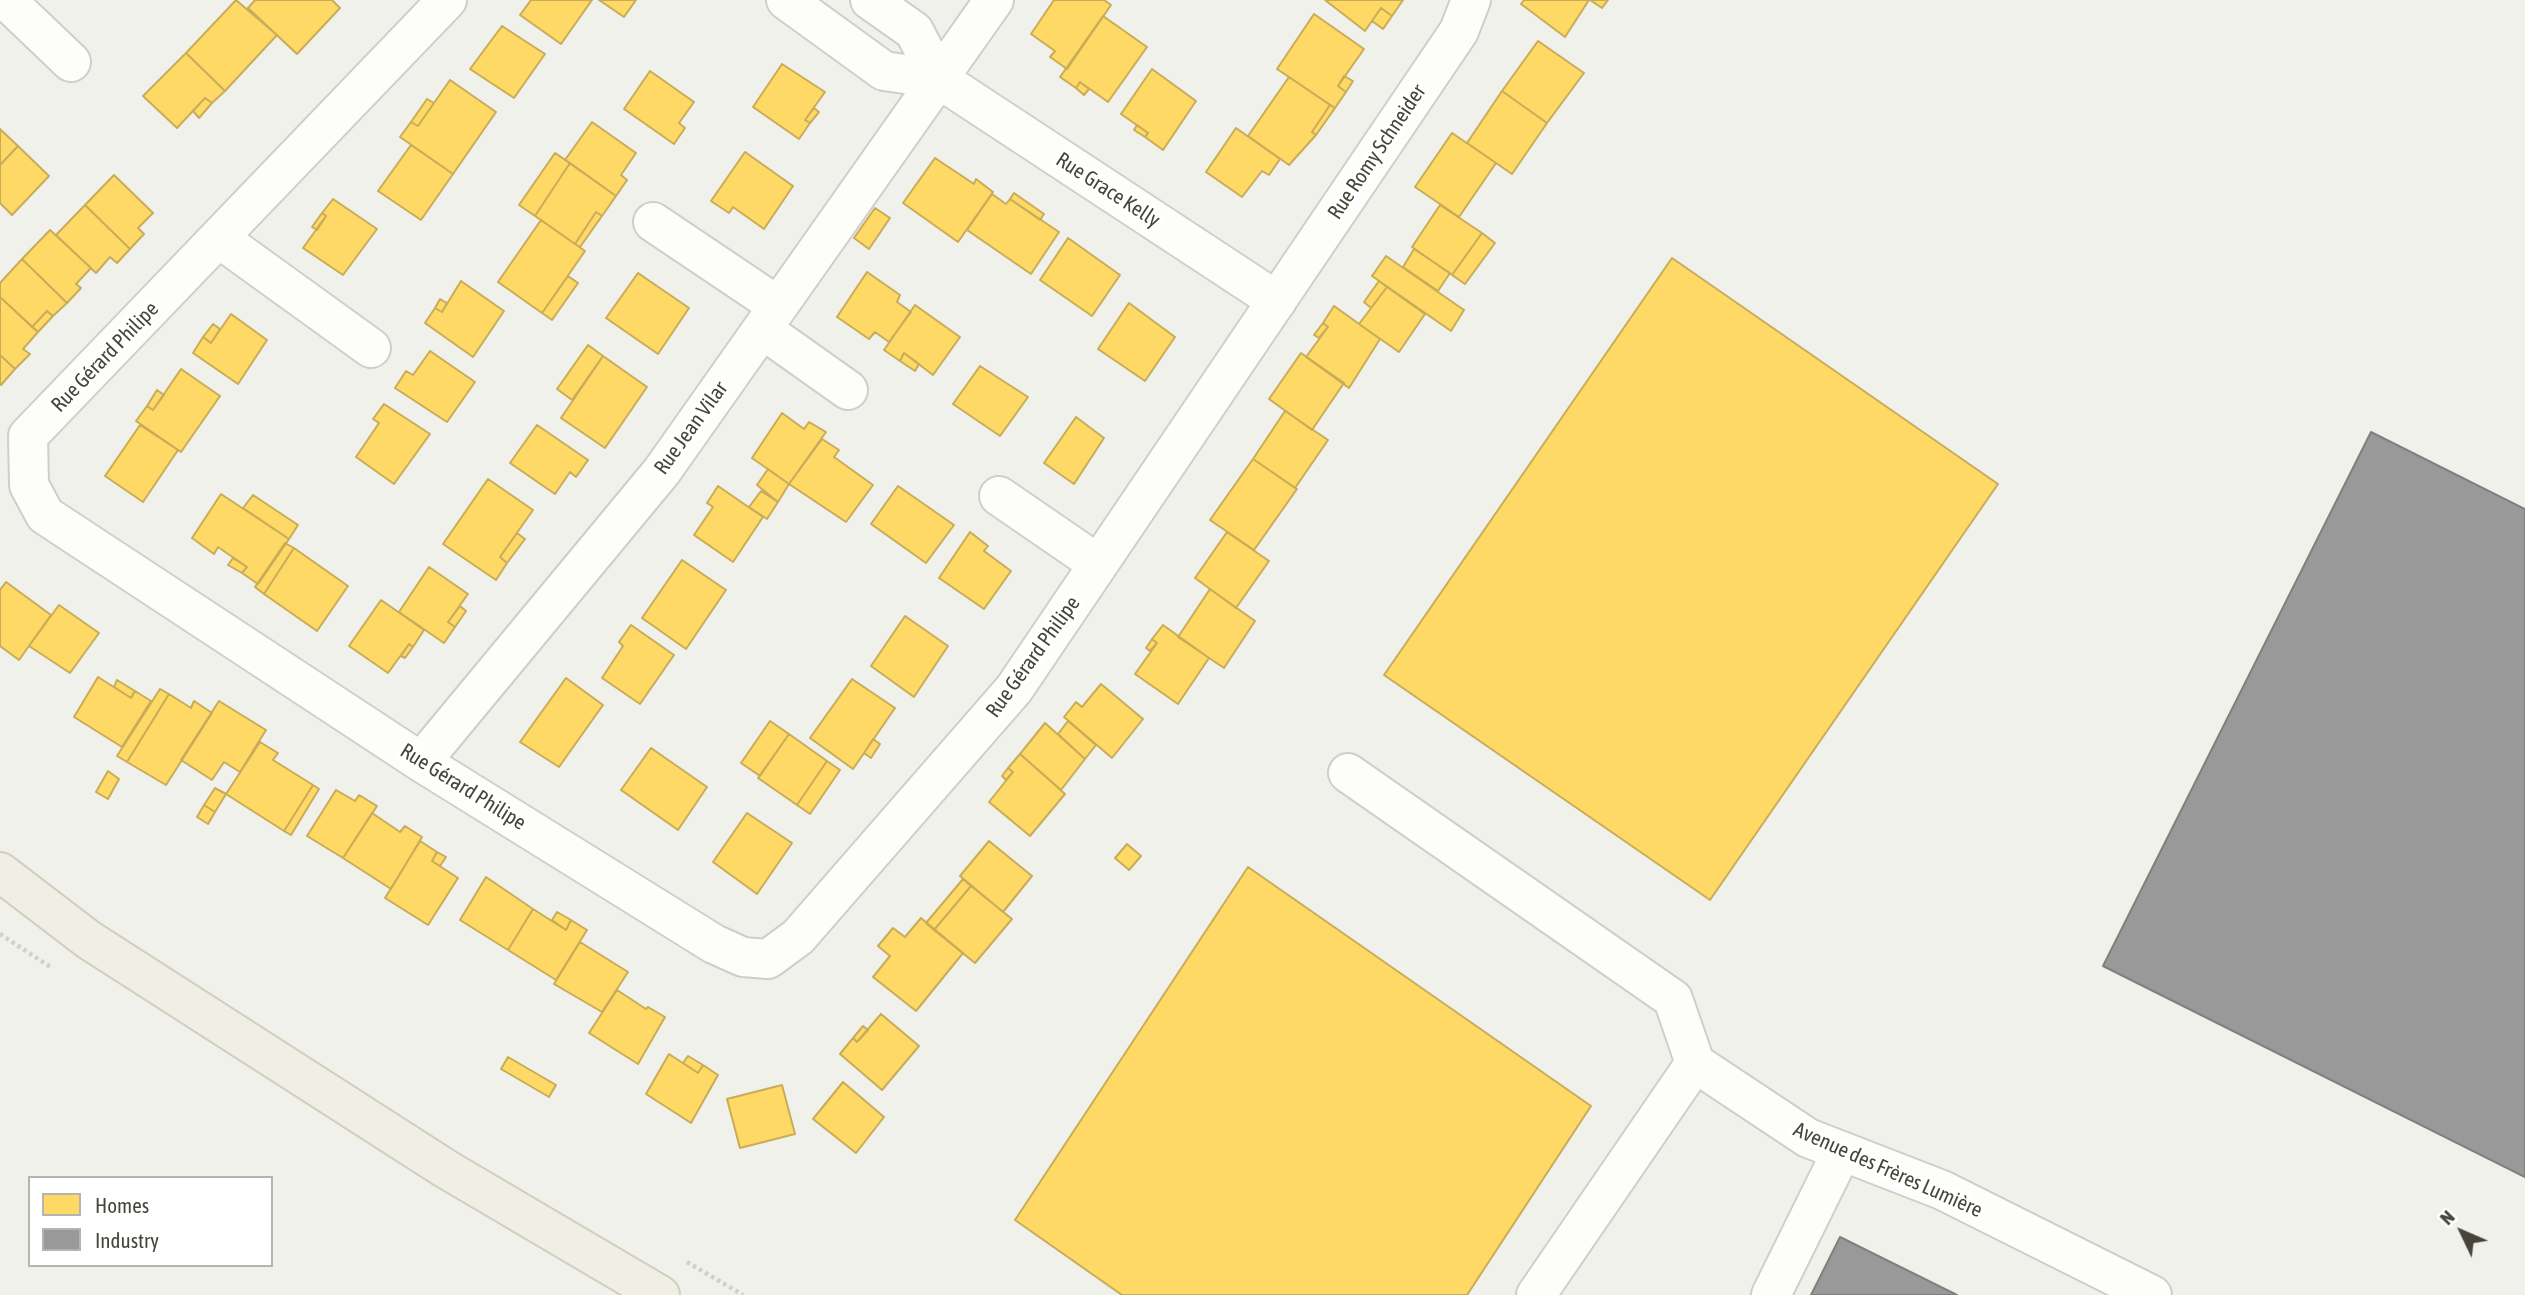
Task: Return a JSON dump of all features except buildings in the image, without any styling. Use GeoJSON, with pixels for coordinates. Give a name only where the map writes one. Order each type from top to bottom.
{"type":"FeatureCollection","features":[{"type":"Feature","properties":{"kind":"main road"},"geometry":{"type":"LineString","coordinates":[[0,872],[89,940],[446,1170],[660,1295]]}},
{"type":"Feature","properties":{"kind":"main road"},"geometry":{"type":"LineString","coordinates":[[0,894],[89,940]]}},
{"type":"Feature","properties":{"kind":"street"},"geometry":{"type":"LineString","coordinates":[[6,0],[71,62]]}},
{"type":"Feature","properties":{"kind":"street","name":"Rue Gérard Philipe"},"geometry":{"type":"LineString","coordinates":[[447,0],[220,239],[27,436],[15,483],[44,515],[421,762],[714,944],[743,957],[768,959],[798,937],[1014,689],[1277,301]]}},
{"type":"Feature","properties":{"kind":"street","name":"Rue Grace Kelly"},"geometry":{"type":"LineString","coordinates":[[786,0],[884,71],[939,79],[1277,301]]}},
{"type":"Feature","properties":{"kind":"street","name":"Rue Grace Kelly"},"geometry":{"type":"LineString","coordinates":[[870,0],[914,31],[939,79]]}},
{"type":"Feature","properties":{"kind":"street","name":"Rue Jean Vilar"},"geometry":{"type":"LineString","coordinates":[[421,762],[662,471],[994,0]]}},
{"type":"Feature","properties":{"kind":"street","name":"Rue Romy Schneider"},"geometry":{"type":"LineString","coordinates":[[1277,301],[1460,31],[1471,0]]}},
{"type":"Feature","properties":{"kind":"street"},"geometry":{"type":"LineString","coordinates":[[653,222],[770,317],[848,390]]}},
{"type":"Feature","properties":{"kind":"street"},"geometry":{"type":"LineString","coordinates":[[220,239],[371,348]]}},
{"type":"Feature","properties":{"kind":"street"},"geometry":{"type":"LineString","coordinates":[[999,496],[1098,564]]}},
{"type":"Feature","properties":{"kind":"street"},"geometry":{"type":"LineString","coordinates":[[1348,773],[1673,999],[1695,1063],[1536,1295]]}},
{"type":"Feature","properties":{"kind":"street","name":"Avenue des Frères Lumière"},"geometry":{"type":"LineString","coordinates":[[1695,1063],[1773,1118],[1808,1138],[1942,1190],[2152,1295]]}},
{"type":"Feature","properties":{"kind":"street"},"geometry":{"type":"LineString","coordinates":[[1771,1295],[1842,1151]]}}]}
